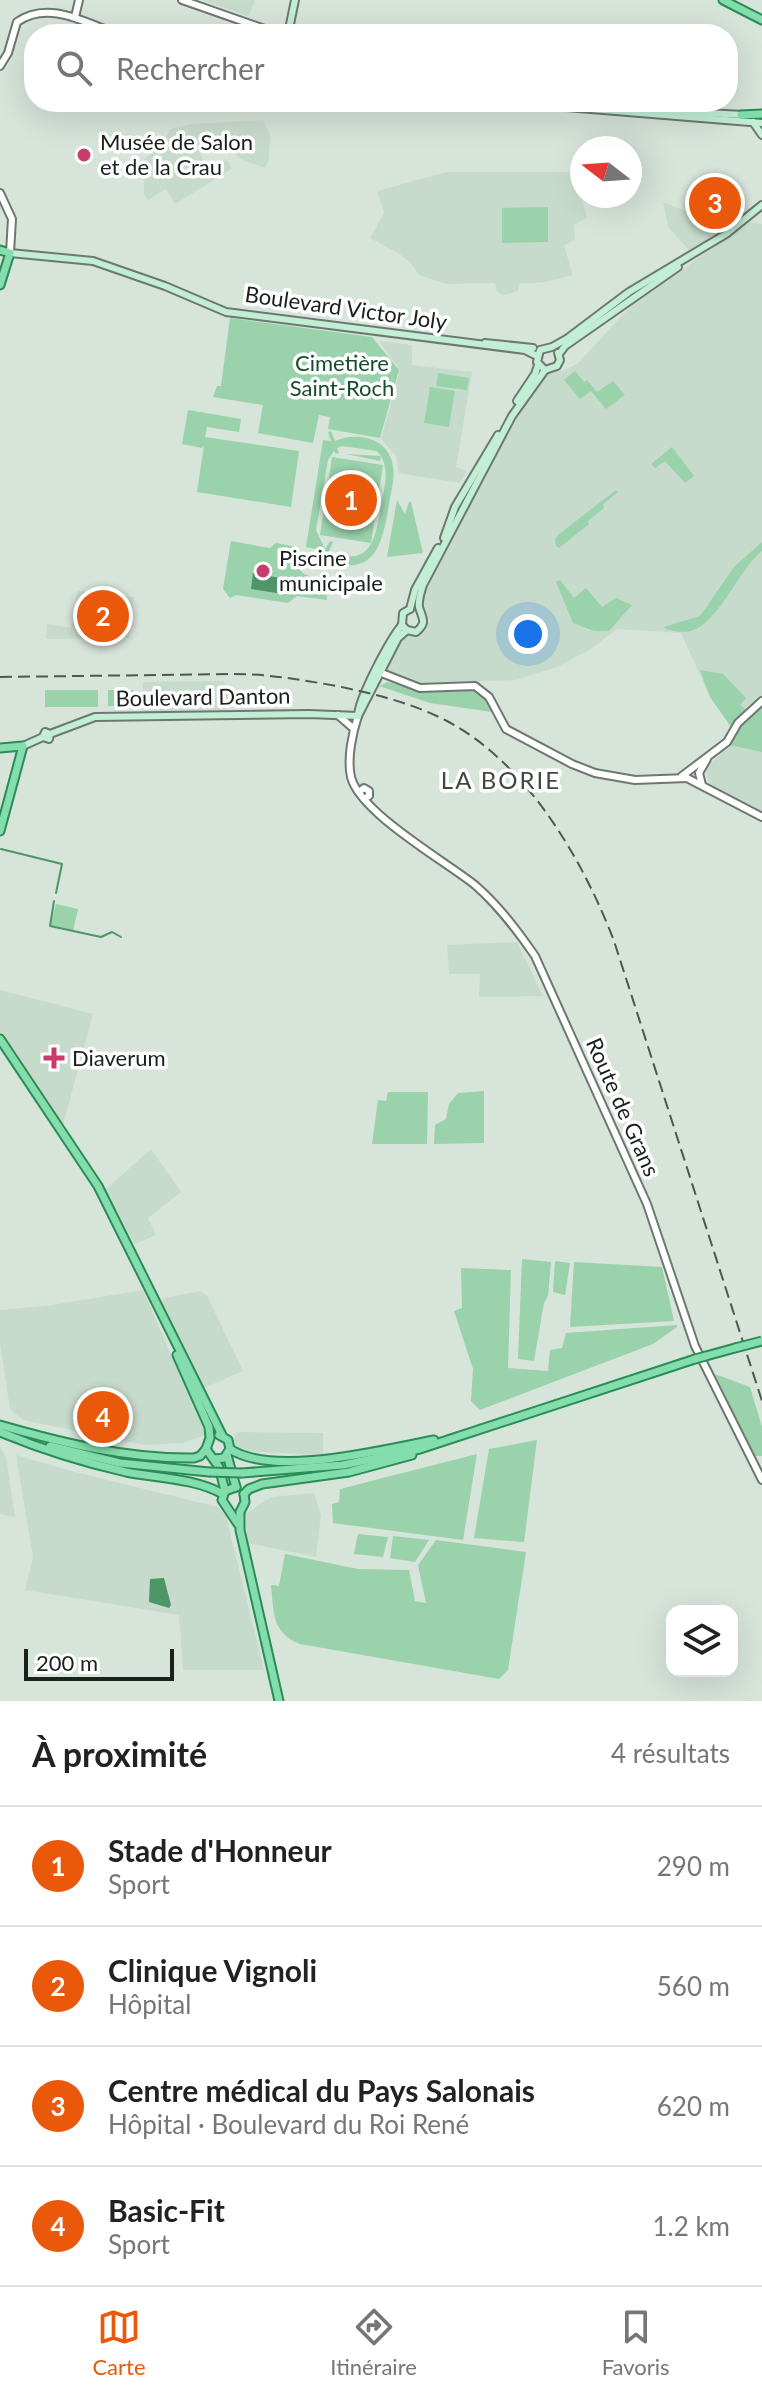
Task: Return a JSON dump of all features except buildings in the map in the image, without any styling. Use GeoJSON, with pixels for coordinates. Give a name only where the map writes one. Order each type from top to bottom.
{"type":"FeatureCollection","features":[{"type":"Feature","properties":{"kind":"main road"},"geometry":{"type":"LineString","coordinates":[[290,24],[295,0]]}},
{"type":"Feature","properties":{"kind":"main road"},"geometry":{"type":"LineString","coordinates":[[723,0],[762,20]]}},
{"type":"Feature","properties":{"kind":"main road"},"geometry":{"type":"LineString","coordinates":[[677,112],[753,122],[762,119]]}},
{"type":"Feature","properties":{"kind":"main road"},"geometry":{"type":"LineString","coordinates":[[689,112],[762,119]]}},
{"type":"Feature","properties":{"kind":"main road"},"geometry":{"type":"LineString","coordinates":[[753,122],[762,135]]}},
{"type":"Feature","properties":{"kind":"main road"},"geometry":{"type":"LineString","coordinates":[[420,611],[410,609],[403,613],[404,628],[413,632],[422,628],[424,620],[419,598],[423,585],[512,416],[542,368],[538,353],[552,347],[629,292],[726,234],[762,205]]}},
{"type":"Feature","properties":{"kind":"main road"},"geometry":{"type":"LineString","coordinates":[[0,250],[10,253],[0,285]]}},
{"type":"Feature","properties":{"kind":"main road","name":"Boulevard Victor Joly"},"geometry":{"type":"LineString","coordinates":[[10,253],[107,265],[226,312],[480,344],[491,342],[538,353]]}},
{"type":"Feature","properties":{"kind":"main road"},"geometry":{"type":"LineString","coordinates":[[410,609],[415,590],[444,537],[455,507],[535,374],[542,368],[557,366],[559,354],[565,346],[692,255]]}},
{"type":"Feature","properties":{"kind":"main road"},"geometry":{"type":"LineString","coordinates":[[552,347],[559,354]]}},
{"type":"Feature","properties":{"kind":"main road","name":"Route de Grans"},"geometry":{"type":"LineString","coordinates":[[358,716],[358,708],[404,628]]}},
{"type":"Feature","properties":{"kind":"main road","name":"Boulevard Danton"},"geometry":{"type":"LineString","coordinates":[[0,748],[23,746],[95,717],[358,716]]}},
{"type":"Feature","properties":{"kind":"main road"},"geometry":{"type":"LineString","coordinates":[[0,831],[23,746]]}},
{"type":"Feature","properties":{"kind":"main road"},"geometry":{"type":"LineString","coordinates":[[0,1039],[91,1173],[197,1392],[210,1438],[206,1449],[194,1458],[143,1456],[0,1430]]}},
{"type":"Feature","properties":{"kind":"main road"},"geometry":{"type":"LineString","coordinates":[[0,1430],[99,1459],[149,1467],[242,1473],[343,1465],[420,1449],[695,1359],[762,1341]]}},
{"type":"Feature","properties":{"kind":"main road"},"geometry":{"type":"LineString","coordinates":[[197,1392],[228,1440],[236,1487],[244,1494],[240,1530]]}},
{"type":"Feature","properties":{"kind":"main road"},"geometry":{"type":"LineString","coordinates":[[0,1430],[80,1461],[203,1485],[224,1492],[236,1487]]}},
{"type":"Feature","properties":{"kind":"main road"},"geometry":{"type":"LineString","coordinates":[[210,1438],[222,1435]]}},
{"type":"Feature","properties":{"kind":"main road"},"geometry":{"type":"LineString","coordinates":[[229,1452],[255,1459],[322,1460],[456,1436]]}},
{"type":"Feature","properties":{"kind":"main road"},"geometry":{"type":"LineString","coordinates":[[206,1449],[214,1459],[224,1492],[223,1505],[231,1510],[240,1530],[279,1701]]}},
{"type":"Feature","properties":{"kind":"main road"},"geometry":{"type":"LineString","coordinates":[[244,1494],[262,1484],[349,1472],[401,1459],[420,1449]]}},
{"type":"Feature","properties":{"kind":"main road"},"geometry":{"type":"LineString","coordinates":[[214,1459],[221,1459],[229,1452]]}},
{"type":"Feature","properties":{"kind":"main road"},"geometry":{"type":"LineString","coordinates":[[231,1510],[241,1508]]}},
{"type":"Feature","properties":{"kind":"street"},"geometry":{"type":"LineString","coordinates":[[182,0],[250,24]]}},
{"type":"Feature","properties":{"kind":"street"},"geometry":{"type":"LineString","coordinates":[[75,17],[79,2]]}},
{"type":"Feature","properties":{"kind":"street"},"geometry":{"type":"LineString","coordinates":[[0,66],[8,53],[17,22],[26,15],[44,9],[92,24]]}},
{"type":"Feature","properties":{"kind":"street"},"geometry":{"type":"LineString","coordinates":[[0,193],[10,217],[10,253]]}},
{"type":"Feature","properties":{"kind":"street"},"geometry":{"type":"LineString","coordinates":[[378,672],[420,688],[475,686],[489,697],[506,729],[572,764],[595,773],[635,780],[694,777],[762,817]]}},
{"type":"Feature","properties":{"kind":"street"},"geometry":{"type":"LineString","coordinates":[[694,777],[707,757],[727,742],[738,723],[762,701]]}},
{"type":"Feature","properties":{"kind":"street"},"geometry":{"type":"LineString","coordinates":[[338,715],[354,729]]}},
{"type":"Feature","properties":{"kind":"street","name":"Route de Grans"},"geometry":{"type":"LineString","coordinates":[[358,716],[350,759],[354,783],[398,829],[484,893],[504,913],[535,956],[648,1205],[695,1346],[762,1480]]}},
{"type":"Feature","properties":{"kind":"shaded area"},"geometry":{"type":"Polygon","coordinates":[[[202,0],[254,0],[255,2],[248,16],[202,0]]]}},
{"type":"Feature","properties":{"kind":"shaded area"},"geometry":{"type":"Polygon","coordinates":[[[263,120],[270,135],[269,159],[265,168],[230,152],[199,150],[203,160],[211,167],[227,160],[232,169],[175,204],[166,189],[148,200],[144,194],[144,170],[139,163],[164,142],[170,129],[190,124],[263,120]]]}},
{"type":"Feature","properties":{"kind":"shaded area"},"geometry":{"type":"Polygon","coordinates":[[[447,172],[570,172],[570,208],[584,208],[587,218],[574,225],[575,239],[564,246],[573,275],[519,284],[518,291],[503,295],[497,291],[495,283],[446,284],[419,275],[410,262],[370,238],[384,213],[377,191],[447,172]]]}},
{"type":"Feature","properties":{"kind":"shaded area"},"geometry":{"type":"Polygon","coordinates":[[[663,202],[720,226],[724,232],[691,252],[668,227],[663,202]]]}},
{"type":"Feature","properties":{"kind":"shaded area"},"geometry":{"type":"Polygon","coordinates":[[[750,222],[762,224],[762,813],[711,787],[707,776],[708,766],[731,742],[730,726],[710,697],[681,633],[617,629],[591,649],[557,667],[515,680],[423,683],[405,680],[387,671],[400,640],[430,622],[422,597],[427,584],[508,427],[543,374],[562,371],[577,364],[633,304],[750,222]]]}},
{"type":"Feature","properties":{"kind":"shaded area"},"geometry":{"type":"Polygon","coordinates":[[[379,341],[412,345],[412,365],[472,372],[456,467],[467,471],[460,483],[399,473],[396,456],[381,439],[400,370],[379,341]]]}},
{"type":"Feature","properties":{"kind":"shaded area"},"geometry":{"type":"Polygon","coordinates":[[[253,573],[291,580],[289,595],[251,589],[253,573]]]}},
{"type":"Feature","properties":{"kind":"shaded area"},"geometry":{"type":"Polygon","coordinates":[[[78,591],[134,597],[129,638],[46,639],[47,624],[71,628],[78,591]]]}},
{"type":"Feature","properties":{"kind":"shaded area"},"geometry":{"type":"Polygon","coordinates":[[[224,681],[228,686],[228,709],[143,713],[143,682],[224,681]]]}},
{"type":"Feature","properties":{"kind":"shaded area"},"geometry":{"type":"Polygon","coordinates":[[[517,942],[543,996],[479,997],[480,974],[449,974],[447,945],[517,942]]]}},
{"type":"Feature","properties":{"kind":"shaded area"},"geometry":{"type":"Polygon","coordinates":[[[0,990],[93,1014],[63,1125],[0,1031],[0,990]]]}},
{"type":"Feature","properties":{"kind":"shaded area"},"geometry":{"type":"Polygon","coordinates":[[[151,1149],[181,1192],[148,1218],[156,1235],[135,1244],[104,1191],[151,1149]]]}},
{"type":"Feature","properties":{"kind":"shaded area"},"geometry":{"type":"Polygon","coordinates":[[[143,1290],[206,1435],[182,1443],[144,1445],[23,1420],[10,1409],[0,1343],[0,1310],[46,1306],[143,1290]]]}},
{"type":"Feature","properties":{"kind":"shaded area"},"geometry":{"type":"Polygon","coordinates":[[[200,1291],[207,1296],[243,1371],[202,1389],[161,1303],[165,1298],[200,1291]]]}},
{"type":"Feature","properties":{"kind":"shaded area"},"geometry":{"type":"Polygon","coordinates":[[[237,1432],[323,1433],[323,1455],[238,1451],[233,1440],[237,1432]]]}},
{"type":"Feature","properties":{"kind":"shaded area"},"geometry":{"type":"Polygon","coordinates":[[[0,1446],[6,1457],[15,1517],[0,1514],[0,1446]]]}},
{"type":"Feature","properties":{"kind":"shaded area"},"geometry":{"type":"Polygon","coordinates":[[[16,1455],[218,1507],[226,1516],[264,1670],[183,1670],[179,1615],[25,1590],[33,1557],[16,1455]]]}},
{"type":"Feature","properties":{"kind":"shaded area"},"geometry":{"type":"Polygon","coordinates":[[[314,1493],[321,1515],[316,1557],[248,1543],[245,1514],[272,1497],[314,1493]]]}},
{"type":"Feature","properties":{"kind":"shaded area"},"geometry":{"type":"Polygon","coordinates":[[[164,1578],[171,1605],[169,1608],[149,1602],[150,1579],[164,1578]]]}},
{"type":"Feature","properties":{"kind":"green space"},"geometry":{"type":"Polygon","coordinates":[[[548,207],[548,242],[502,243],[502,208],[548,207]]]}},
{"type":"Feature","properties":{"kind":"green space","name":"Cimetière Saint-Roch"},"geometry":{"type":"Polygon","coordinates":[[[230,318],[372,337],[399,370],[380,438],[328,429],[330,417],[319,415],[313,443],[258,433],[263,405],[213,397],[217,386],[221,386],[230,318]]]}},
{"type":"Feature","properties":{"kind":"green space"},"geometry":{"type":"Polygon","coordinates":[[[575,371],[597,392],[613,381],[625,395],[606,409],[591,391],[580,399],[564,380],[575,371]]]}},
{"type":"Feature","properties":{"kind":"green space"},"geometry":{"type":"Polygon","coordinates":[[[438,373],[469,378],[467,390],[436,386],[438,373]]]}},
{"type":"Feature","properties":{"kind":"green space"},"geometry":{"type":"Polygon","coordinates":[[[430,387],[455,391],[449,427],[424,423],[430,387]]]}},
{"type":"Feature","properties":{"kind":"green space"},"geometry":{"type":"Polygon","coordinates":[[[188,410],[241,419],[239,432],[207,427],[205,437],[299,451],[291,507],[197,492],[204,445],[202,448],[182,444],[188,410]]]}},
{"type":"Feature","properties":{"kind":"green space"},"geometry":{"type":"Polygon","coordinates":[[[331,431],[335,441],[353,437],[371,439],[386,449],[391,457],[394,476],[384,531],[374,554],[355,565],[325,558],[323,562],[320,561],[322,556],[316,549],[306,547],[323,440],[331,441],[328,432],[331,431]],[[342,446],[337,448],[339,453],[334,451],[328,460],[316,530],[325,549],[330,541],[333,542],[329,551],[354,556],[369,547],[377,528],[385,487],[384,462],[377,451],[342,446]]]}},
{"type":"Feature","properties":{"kind":"green space"},"geometry":{"type":"Polygon","coordinates":[[[672,447],[694,476],[685,483],[665,461],[655,468],[651,464],[672,447]]]}},
{"type":"Feature","properties":{"kind":"green space"},"geometry":{"type":"Polygon","coordinates":[[[346,454],[381,456],[380,461],[346,454]]]}},
{"type":"Feature","properties":{"kind":"green space"},"geometry":{"type":"Polygon","coordinates":[[[332,457],[383,465],[371,543],[320,535],[332,457]]]}},
{"type":"Feature","properties":{"kind":"green space"},"geometry":{"type":"Polygon","coordinates":[[[616,490],[618,492],[603,504],[604,508],[588,521],[589,524],[559,548],[556,546],[558,535],[616,490]]]}},
{"type":"Feature","properties":{"kind":"green space"},"geometry":{"type":"Polygon","coordinates":[[[397,500],[405,514],[411,502],[423,553],[387,557],[397,500]]]}},
{"type":"Feature","properties":{"kind":"green space","name":"Piscine municipale"},"geometry":{"type":"Polygon","coordinates":[[[231,541],[270,548],[276,543],[292,546],[292,552],[301,563],[299,569],[326,582],[327,600],[297,596],[288,603],[236,595],[230,598],[223,589],[231,541]]]}},
{"type":"Feature","properties":{"kind":"green space"},"geometry":{"type":"Polygon","coordinates":[[[762,542],[762,551],[706,622],[684,632],[665,629],[700,616],[734,567],[762,542]]]}},
{"type":"Feature","properties":{"kind":"green space"},"geometry":{"type":"Polygon","coordinates":[[[560,580],[574,598],[586,588],[602,607],[616,598],[632,605],[609,631],[594,631],[573,623],[556,582],[560,580]]]}},
{"type":"Feature","properties":{"kind":"green space"},"geometry":{"type":"Polygon","coordinates":[[[700,670],[723,674],[746,698],[740,705],[745,709],[732,728],[710,697],[700,670]]]}},
{"type":"Feature","properties":{"kind":"green space"},"geometry":{"type":"Polygon","coordinates":[[[388,682],[419,691],[471,690],[486,700],[492,712],[430,703],[379,686],[388,682]]]}},
{"type":"Feature","properties":{"kind":"green space"},"geometry":{"type":"Polygon","coordinates":[[[45,690],[98,690],[98,707],[45,707],[45,690]]]}},
{"type":"Feature","properties":{"kind":"green space"},"geometry":{"type":"Polygon","coordinates":[[[108,690],[133,690],[133,706],[108,706],[108,690]]]}},
{"type":"Feature","properties":{"kind":"green space"},"geometry":{"type":"Polygon","coordinates":[[[762,705],[762,752],[729,745],[744,722],[762,705]]]}},
{"type":"Feature","properties":{"kind":"green space"},"geometry":{"type":"Polygon","coordinates":[[[56,904],[78,909],[73,931],[50,925],[56,904]]]}},
{"type":"Feature","properties":{"kind":"green space"},"geometry":{"type":"Polygon","coordinates":[[[484,1091],[484,1143],[434,1144],[435,1125],[446,1119],[449,1104],[458,1093],[484,1091]]]}},
{"type":"Feature","properties":{"kind":"green space"},"geometry":{"type":"Polygon","coordinates":[[[388,1092],[428,1092],[427,1144],[372,1144],[378,1100],[386,1101],[388,1092]]]}},
{"type":"Feature","properties":{"kind":"green space"},"geometry":{"type":"Polygon","coordinates":[[[522,1259],[551,1262],[548,1296],[544,1303],[534,1361],[518,1359],[522,1259]]]}},
{"type":"Feature","properties":{"kind":"green space"},"geometry":{"type":"Polygon","coordinates":[[[555,1261],[570,1263],[565,1295],[553,1292],[555,1261]]]}},
{"type":"Feature","properties":{"kind":"green space"},"geometry":{"type":"Polygon","coordinates":[[[574,1262],[662,1267],[674,1321],[570,1327],[574,1262]]]}},
{"type":"Feature","properties":{"kind":"green space"},"geometry":{"type":"Polygon","coordinates":[[[461,1268],[511,1270],[508,1368],[548,1371],[550,1350],[562,1348],[566,1333],[677,1327],[653,1344],[480,1410],[471,1401],[473,1369],[454,1311],[462,1308],[461,1268]]]}},
{"type":"Feature","properties":{"kind":"green space"},"geometry":{"type":"Polygon","coordinates":[[[715,1374],[750,1387],[762,1427],[762,1456],[755,1456],[715,1374]]]}},
{"type":"Feature","properties":{"kind":"green space"},"geometry":{"type":"Polygon","coordinates":[[[537,1440],[524,1542],[474,1538],[489,1449],[537,1440]]]}},
{"type":"Feature","properties":{"kind":"green space"},"geometry":{"type":"Polygon","coordinates":[[[477,1454],[463,1540],[333,1523],[332,1504],[339,1502],[340,1489],[477,1454]]]}},
{"type":"Feature","properties":{"kind":"green space"},"geometry":{"type":"Polygon","coordinates":[[[358,1534],[388,1537],[383,1557],[354,1554],[358,1534]]]}},
{"type":"Feature","properties":{"kind":"green space"},"geometry":{"type":"Polygon","coordinates":[[[393,1536],[429,1540],[415,1562],[390,1558],[393,1536]]]}},
{"type":"Feature","properties":{"kind":"green space"},"geometry":{"type":"Polygon","coordinates":[[[436,1540],[526,1552],[508,1670],[499,1679],[300,1644],[279,1627],[271,1585],[279,1586],[285,1554],[358,1569],[409,1570],[415,1601],[426,1603],[418,1565],[436,1540]]]}},
{"type":"Feature","properties":{"kind":"waterway"},"geometry":{"type":"LineString","coordinates":[[1,849],[62,864],[56,893]]}},
{"type":"Feature","properties":{"kind":"waterway"},"geometry":{"type":"LineString","coordinates":[[54,901],[50,926],[101,937],[112,932],[121,937]]}},
{"type":"Feature","properties":{"kind":"railway"},"geometry":{"type":"LineString","coordinates":[[0,677],[247,674],[324,684],[379,696],[434,715],[476,739],[502,762],[527,788],[569,847],[614,941],[762,1401]]}},
{"type":"Feature","properties":{"kind":"place","name":"Musée de Salon et de la Crau"},"geometry":{"type":"Point","coordinates":[84,155]}},
{"type":"Feature","properties":{"kind":"place","name":"Centre médical du Pays Salonais"},"geometry":{"type":"Point","coordinates":[715,203]}},
{"type":"Feature","properties":{"kind":"place","name":"Stade d'Honneur"},"geometry":{"type":"Point","coordinates":[351,500]}},
{"type":"Feature","properties":{"kind":"place","name":"Piscine municipale"},"geometry":{"type":"Point","coordinates":[263,571]}},
{"type":"Feature","properties":{"kind":"place","name":"Clinique Vignoli"},"geometry":{"type":"Point","coordinates":[103,616]}},
{"type":"Feature","properties":{"kind":"place","name":"Diaverum"},"geometry":{"type":"Point","coordinates":[54,1058]}},
{"type":"Feature","properties":{"kind":"place","name":"Basic-Fit"},"geometry":{"type":"Point","coordinates":[103,1417]}},
{"type":"Feature","properties":{"kind":"district","name":"LA BORIE"},"geometry":{"type":"Point","coordinates":[501,781]}}]}
